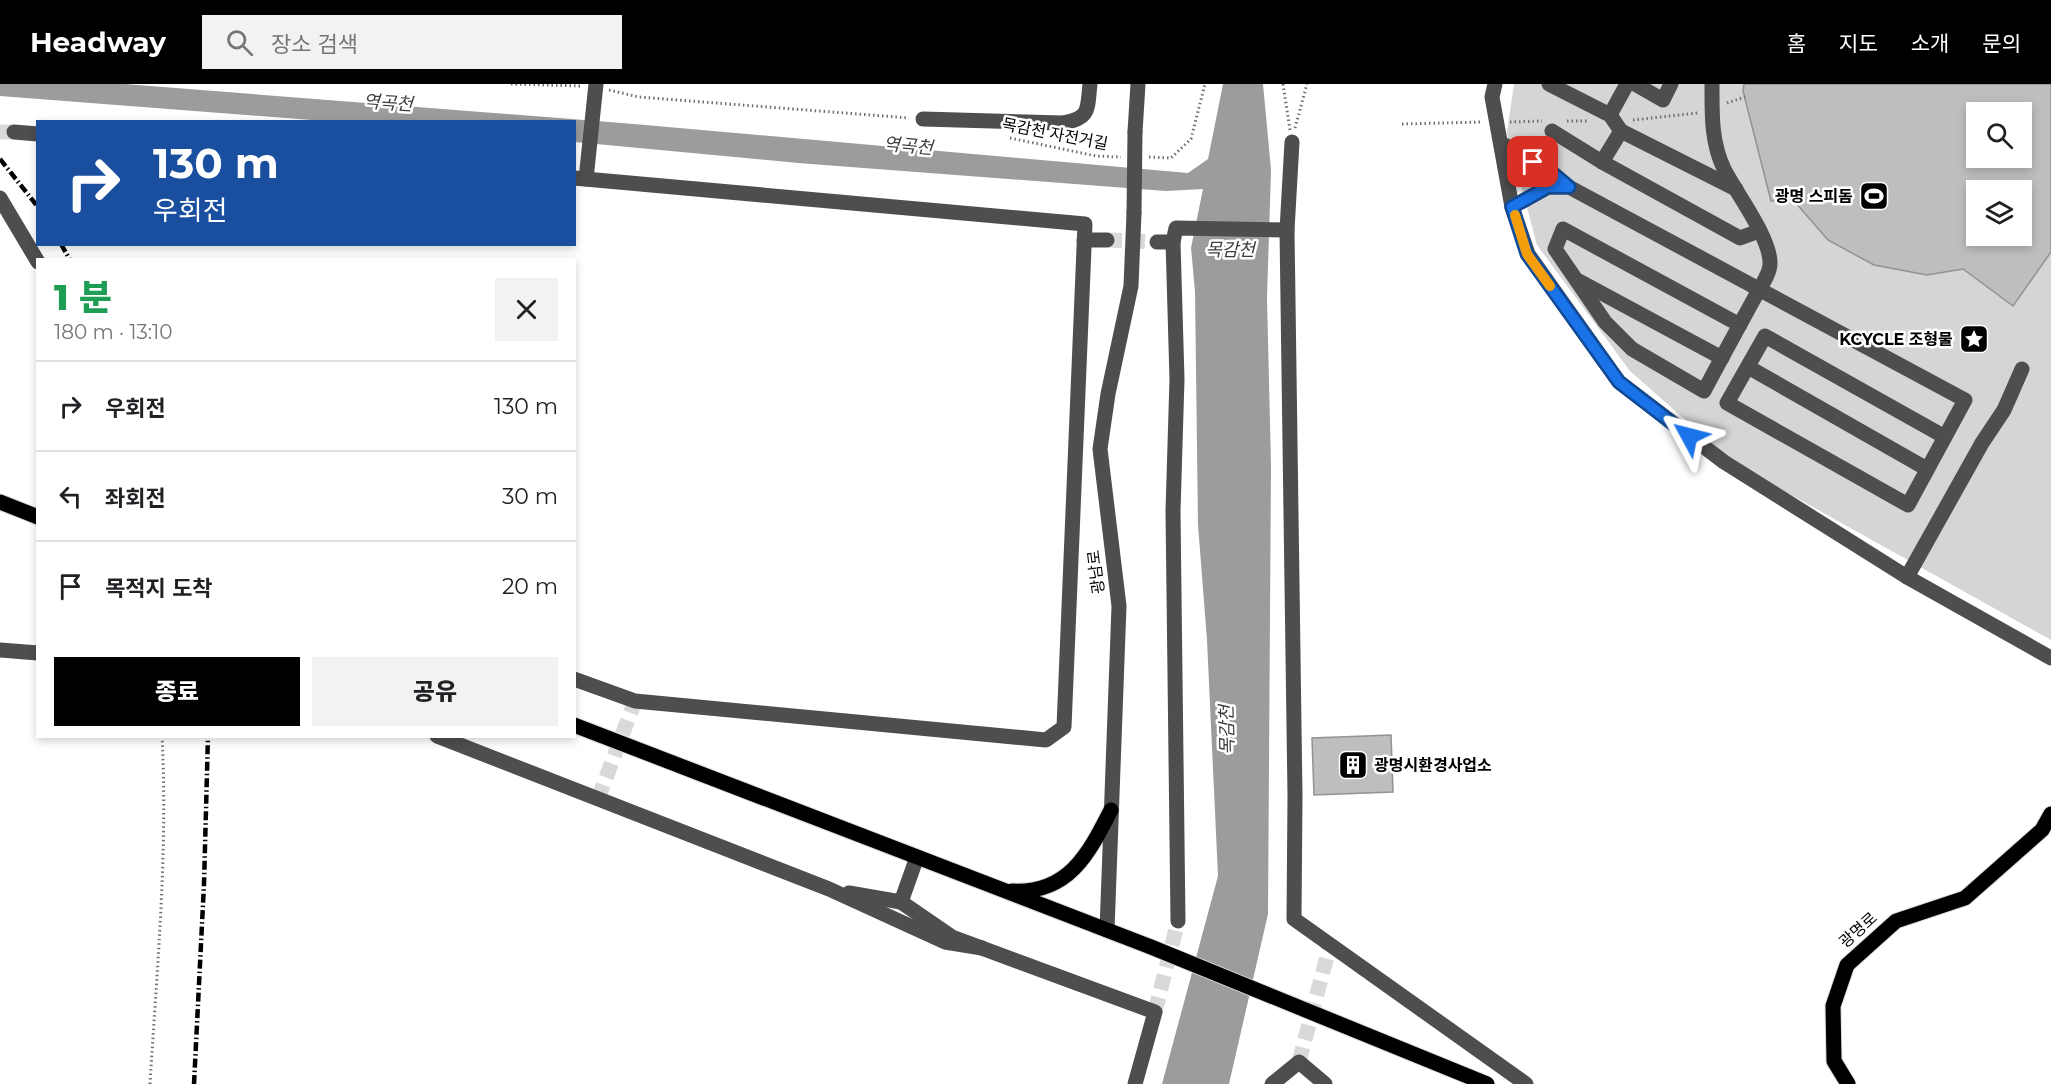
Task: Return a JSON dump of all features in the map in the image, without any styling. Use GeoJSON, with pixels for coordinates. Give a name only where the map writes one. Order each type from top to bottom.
{"type":"FeatureCollection","features":[{"type":"Feature","properties":{"kind":"main road"},"geometry":{"type":"LineString","coordinates":[[0,502],[36,516]]}},
{"type":"Feature","properties":{"kind":"main road"},"geometry":{"type":"LineString","coordinates":[[576,725],[1151,947],[1487,1084]]}},
{"type":"Feature","properties":{"kind":"main road"},"geometry":{"type":"LineString","coordinates":[[1002,890],[1039,889],[1067,874],[1090,851],[1111,810]]}},
{"type":"Feature","properties":{"kind":"main road","name":"광명로"},"geometry":{"type":"LineString","coordinates":[[1848,1084],[1834,1062],[1833,1006],[1847,965],[1896,921],[1965,898],[2042,830],[2051,814]]}},
{"type":"Feature","properties":{"kind":"street"},"geometry":{"type":"LineString","coordinates":[[923,119],[1071,122],[1085,114],[1090,84]]}},
{"type":"Feature","properties":{"kind":"street","name":"광남로"},"geometry":{"type":"LineString","coordinates":[[1107,930],[1119,606],[1100,449],[1108,394],[1131,286],[1138,84]]}},
{"type":"Feature","properties":{"kind":"street"},"geometry":{"type":"LineString","coordinates":[[1495,84],[1492,97],[1512,207],[1527,254],[1619,382],[1724,462],[1907,577],[2051,658]]}},
{"type":"Feature","properties":{"kind":"street"},"geometry":{"type":"LineString","coordinates":[[1549,84],[1736,189]]}},
{"type":"Feature","properties":{"kind":"street"},"geometry":{"type":"LineString","coordinates":[[1602,162],[1618,122],[1626,84]]}},
{"type":"Feature","properties":{"kind":"street"},"geometry":{"type":"LineString","coordinates":[[1635,84],[1662,100],[1671,84]]}},
{"type":"Feature","properties":{"kind":"street"},"geometry":{"type":"LineString","coordinates":[[1712,84],[1712,134],[1724,168],[1765,242],[1771,265],[1740,325],[1704,391],[1632,349],[1605,322],[1555,249],[1563,229],[1740,325]]}},
{"type":"Feature","properties":{"kind":"street"},"geometry":{"type":"LineString","coordinates":[[576,680],[635,701],[1046,740],[1064,727],[1085,224],[580,179],[596,85]]}},
{"type":"Feature","properties":{"kind":"street"},"geometry":{"type":"LineString","coordinates":[[1552,131],[1602,162],[1740,238],[1759,231]]}},
{"type":"Feature","properties":{"kind":"street"},"geometry":{"type":"LineString","coordinates":[[14,132],[36,134]]}},
{"type":"Feature","properties":{"kind":"street"},"geometry":{"type":"LineString","coordinates":[[1292,142],[1287,230],[1295,796],[1294,919],[1526,1084]]}},
{"type":"Feature","properties":{"kind":"street"},"geometry":{"type":"LineString","coordinates":[[1501,143],[1550,171],[1569,187],[1965,400],[1908,506],[1727,403],[1765,336],[1945,437]]}},
{"type":"Feature","properties":{"kind":"street"},"geometry":{"type":"LineString","coordinates":[[1512,207],[1548,187],[1569,187]]}},
{"type":"Feature","properties":{"kind":"street"},"geometry":{"type":"LineString","coordinates":[[0,198],[36,259]]}},
{"type":"Feature","properties":{"kind":"street"},"geometry":{"type":"LineString","coordinates":[[1157,242],[1174,235],[1287,230]]}},
{"type":"Feature","properties":{"kind":"street"},"geometry":{"type":"LineString","coordinates":[[1174,235],[1177,379],[1173,523],[1178,921]]}},
{"type":"Feature","properties":{"kind":"street"},"geometry":{"type":"LineString","coordinates":[[1084,240],[1107,240]]}},
{"type":"Feature","properties":{"kind":"street"},"geometry":{"type":"LineString","coordinates":[[1575,279],[1722,358]]}},
{"type":"Feature","properties":{"kind":"street"},"geometry":{"type":"LineString","coordinates":[[1748,367],[1927,469]]}},
{"type":"Feature","properties":{"kind":"street"},"geometry":{"type":"LineString","coordinates":[[1907,577],[1982,443],[2004,410],[2022,369]]}},
{"type":"Feature","properties":{"kind":"street"},"geometry":{"type":"LineString","coordinates":[[0,650],[36,653]]}},
{"type":"Feature","properties":{"kind":"street"},"geometry":{"type":"LineString","coordinates":[[442,738],[829,889],[945,942],[982,948]]}},
{"type":"Feature","properties":{"kind":"street"},"geometry":{"type":"LineString","coordinates":[[902,902],[917,857]]}},
{"type":"Feature","properties":{"kind":"street"},"geometry":{"type":"LineString","coordinates":[[829,889],[902,902],[952,936],[1155,1012],[1135,1084]]}},
{"type":"Feature","properties":{"kind":"street"},"geometry":{"type":"LineString","coordinates":[[1272,1084],[1299,1062],[1325,1084]]}},
{"type":"Feature","properties":{"kind":"path"},"geometry":{"type":"LineString","coordinates":[[511,84],[596,85],[639,97],[923,119]]}},
{"type":"Feature","properties":{"kind":"path"},"geometry":{"type":"LineString","coordinates":[[1139,157],[1171,158],[1191,139],[1205,84]]}},
{"type":"Feature","properties":{"kind":"path"},"geometry":{"type":"LineString","coordinates":[[1284,84],[1292,142]]}},
{"type":"Feature","properties":{"kind":"path"},"geometry":{"type":"LineString","coordinates":[[1292,142],[1307,84]]}},
{"type":"Feature","properties":{"kind":"path"},"geometry":{"type":"LineString","coordinates":[[1724,104],[1745,97]]}},
{"type":"Feature","properties":{"kind":"path"},"geometry":{"type":"LineString","coordinates":[[1618,122],[1692,115],[1702,111]]}},
{"type":"Feature","properties":{"kind":"path","name":"목감천 자전거길"},"geometry":{"type":"LineString","coordinates":[[1004,136],[1096,156],[1128,157]]}},
{"type":"Feature","properties":{"kind":"path"},"geometry":{"type":"LineString","coordinates":[[150,1084],[162,898],[164,779],[162,738]]}},
{"type":"Feature","properties":{"kind":"shaded area"},"geometry":{"type":"Polygon","coordinates":[[[1514,84],[2051,84],[2051,640],[1734,463],[1630,371],[1537,245],[1507,133],[1514,84]]]}},
{"type":"Feature","properties":{"kind":"water","name":"목감천"},"geometry":{"type":"Polygon","coordinates":[[[0,84],[125,84],[634,124],[1188,173],[1208,159],[1223,84],[1263,84],[1271,170],[1267,298],[1271,465],[1268,914],[1229,1084],[1162,1084],[1218,876],[1207,640],[1198,525],[1195,291],[1191,248],[1203,189],[1166,191],[798,163],[576,142],[576,120],[312,120],[0,96],[0,84]]]}},
{"type":"Feature","properties":{"kind":"building","name":"광명 스피돔"},"geometry":{"type":"Polygon","coordinates":[[[1744,84],[2051,84],[2051,252],[2013,306],[1963,269],[1927,275],[1874,265],[1828,240],[1794,201],[1771,201],[1743,91],[1744,84]]]}},
{"type":"Feature","properties":{"kind":"building","name":"광명시환경사업소"},"geometry":{"type":"Polygon","coordinates":[[[1391,735],[1393,792],[1314,795],[1312,738],[1391,735]]]}},
{"type":"Feature","properties":{"kind":"tunnel"},"geometry":{"type":"LineString","coordinates":[[0,132],[14,132]]}},
{"type":"Feature","properties":{"kind":"tunnel"},"geometry":{"type":"LineString","coordinates":[[1107,240],[1157,242]]}},
{"type":"Feature","properties":{"kind":"tunnel"},"geometry":{"type":"LineString","coordinates":[[598,799],[635,701]]}},
{"type":"Feature","properties":{"kind":"tunnel"},"geometry":{"type":"LineString","coordinates":[[1155,1012],[1178,921]]}},
{"type":"Feature","properties":{"kind":"tunnel"},"geometry":{"type":"LineString","coordinates":[[1299,1062],[1330,945]]}},
{"type":"Feature","properties":{"kind":"railway"},"geometry":{"type":"LineString","coordinates":[[0,159],[36,204]]}},
{"type":"Feature","properties":{"kind":"railway"},"geometry":{"type":"LineString","coordinates":[[62,246],[69,258]]}},
{"type":"Feature","properties":{"kind":"railway"},"geometry":{"type":"LineString","coordinates":[[194,1084],[204,884],[208,738]]}},
{"type":"Feature","properties":{"kind":"slow traffic"},"geometry":{"type":"LineString","coordinates":[[1515,215],[1527,254],[1550,286]]}},
{"type":"Feature","properties":{"kind":"place","name":"광명 스피돔"},"geometry":{"type":"Point","coordinates":[1874,196]}},
{"type":"Feature","properties":{"kind":"place","name":"KCYCLE 조형물"},"geometry":{"type":"Point","coordinates":[1974,339]}},
{"type":"Feature","properties":{"kind":"place","name":"광명시환경사업소"},"geometry":{"type":"Point","coordinates":[1353,765]}},
{"type":"Feature","properties":{"kind":"route"},"geometry":{"type":"LineString","coordinates":[[1533,162],[1550,171],[1569,187],[1548,187],[1512,207],[1527,254],[1619,382],[1689,436]]}},
{"type":"Feature","properties":{"kind":"water label","name":"역곡천"},"geometry":{"type":"Point","coordinates":[388,103]}},
{"type":"Feature","properties":{"kind":"water label","name":"역곡천"},"geometry":{"type":"Point","coordinates":[908,146]}}]}
